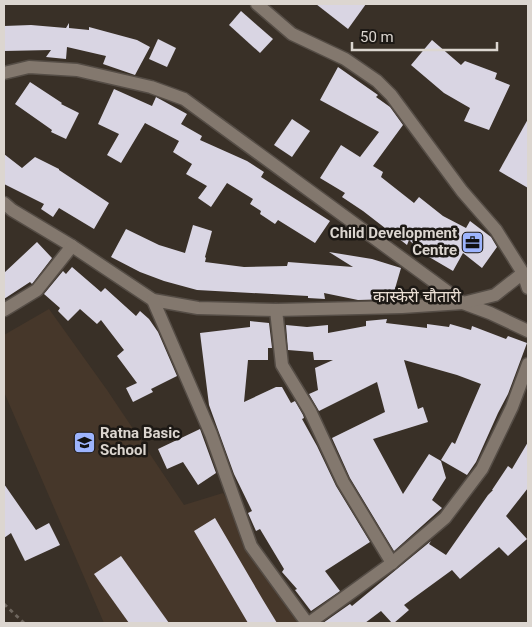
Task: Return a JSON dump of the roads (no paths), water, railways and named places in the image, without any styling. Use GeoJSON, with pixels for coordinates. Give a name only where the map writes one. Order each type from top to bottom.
{"type":"FeatureCollection","features":[{"type":"Feature","properties":{"kind":"street"},"geometry":{"type":"LineString","coordinates":[[257,4],[292,34],[345,59],[377,81],[391,95],[462,191],[496,230],[524,273],[528,288]]}},
{"type":"Feature","properties":{"kind":"street"},"geometry":{"type":"LineString","coordinates":[[4,73],[29,67],[77,70],[151,87],[184,98],[463,303],[528,331]]}},
{"type":"Feature","properties":{"kind":"street"},"geometry":{"type":"LineString","coordinates":[[4,203],[12,210],[72,246],[153,300],[198,308],[276,310],[402,307],[463,303],[495,295],[524,273]]}},
{"type":"Feature","properties":{"kind":"street"},"geometry":{"type":"LineString","coordinates":[[4,310],[37,290],[72,246]]}},
{"type":"Feature","properties":{"kind":"street"},"geometry":{"type":"LineString","coordinates":[[153,300],[211,434],[251,546],[308,623],[392,562],[445,518],[482,469],[512,407],[528,364]]}},
{"type":"Feature","properties":{"kind":"street"},"geometry":{"type":"LineString","coordinates":[[276,310],[282,365],[310,411],[344,482],[392,562]]}},
{"type":"Feature","properties":{"kind":"place","name":"Child Development Centre"},"geometry":{"type":"Point","coordinates":[473,242]}},
{"type":"Feature","properties":{"kind":"place","name":"Ratna Basic School"},"geometry":{"type":"Point","coordinates":[84,442]}},
{"type":"Feature","properties":{"kind":"district","name":"कास्केरी चौतारी"},"geometry":{"type":"Point","coordinates":[417,296]}}]}
